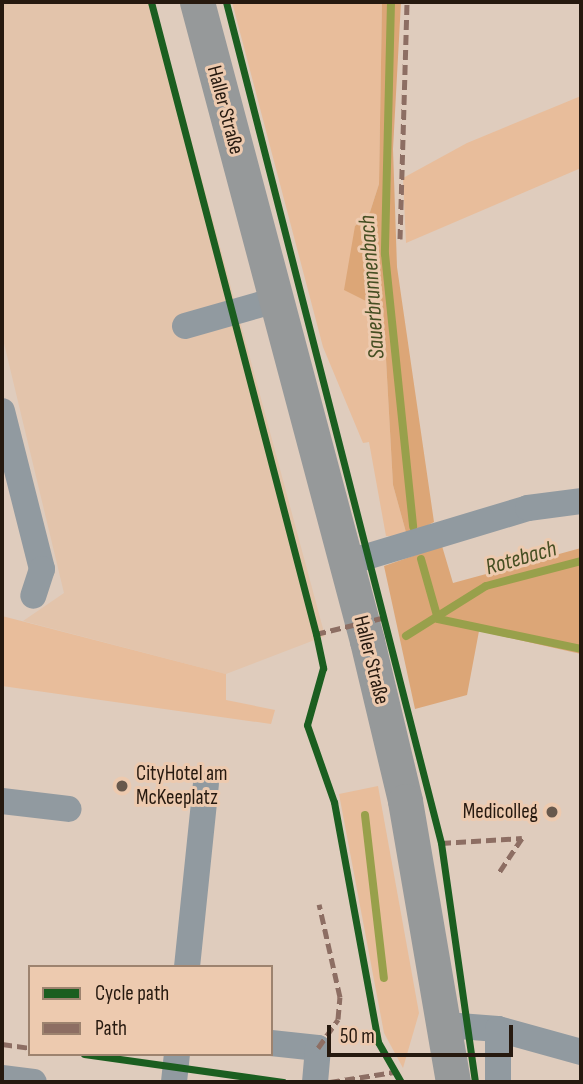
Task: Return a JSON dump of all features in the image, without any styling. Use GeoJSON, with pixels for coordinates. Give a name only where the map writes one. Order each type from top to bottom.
{"type":"FeatureCollection","features":[{"type":"Feature","properties":{"kind":"main road","name":"Haller Straße"},"geometry":{"type":"LineString","coordinates":[[197,2],[346,563],[405,801],[446,1025],[453,1082]]}},
{"type":"Feature","properties":{"kind":"street"},"geometry":{"type":"LineString","coordinates":[[184,326],[276,300]]}},
{"type":"Feature","properties":{"kind":"street"},"geometry":{"type":"LineString","coordinates":[[2,411],[42,569],[33,596]]}},
{"type":"Feature","properties":{"kind":"street"},"geometry":{"type":"LineString","coordinates":[[346,563],[528,508],[581,501]]}},
{"type":"Feature","properties":{"kind":"street"},"geometry":{"type":"LineString","coordinates":[[187,965],[206,784]]}},
{"type":"Feature","properties":{"kind":"street"},"geometry":{"type":"LineString","coordinates":[[2,801],[69,809]]}},
{"type":"Feature","properties":{"kind":"street"},"geometry":{"type":"LineString","coordinates":[[446,1025],[498,1029],[581,1052]]}},
{"type":"Feature","properties":{"kind":"street"},"geometry":{"type":"LineString","coordinates":[[498,1029],[498,1082]]}},
{"type":"Feature","properties":{"kind":"street"},"geometry":{"type":"LineString","coordinates":[[273,1042],[328,1045],[315,1082]]}},
{"type":"Feature","properties":{"kind":"street"},"geometry":{"type":"LineString","coordinates":[[174,1082],[177,1056]]}},
{"type":"Feature","properties":{"kind":"street"},"geometry":{"type":"LineString","coordinates":[[2,1078],[34,1082]]}},
{"type":"Feature","properties":{"kind":"shaded area"},"geometry":{"type":"Polygon","coordinates":[[[2,2],[154,2],[325,636],[226,674],[23,621],[64,593],[2,335],[2,2]]]}},
{"type":"Feature","properties":{"kind":"shaded area"},"geometry":{"type":"Polygon","coordinates":[[[232,2],[382,2],[379,184],[370,212],[355,226],[360,296],[370,303],[385,341],[393,485],[407,536],[386,536],[369,442],[363,443],[323,347],[232,2]]]}},
{"type":"Feature","properties":{"kind":"shaded area"},"geometry":{"type":"Polygon","coordinates":[[[382,2],[401,2],[393,149],[397,267],[434,522],[407,536],[393,485],[385,341],[370,303],[344,290],[355,226],[370,212],[379,184],[382,2]]]}},
{"type":"Feature","properties":{"kind":"shaded area"},"geometry":{"type":"Polygon","coordinates":[[[581,96],[581,168],[406,243],[403,178],[467,143],[581,96]]]}},
{"type":"Feature","properties":{"kind":"shaded area"},"geometry":{"type":"Polygon","coordinates":[[[442,546],[453,583],[581,548],[581,654],[479,631],[467,695],[415,709],[384,566],[442,546]]]}},
{"type":"Feature","properties":{"kind":"shaded area"},"geometry":{"type":"Polygon","coordinates":[[[2,616],[226,674],[226,700],[275,710],[271,724],[2,686],[2,616]]]}},
{"type":"Feature","properties":{"kind":"shaded area"},"geometry":{"type":"Polygon","coordinates":[[[378,786],[419,1013],[403,1068],[384,1033],[339,794],[378,786]]]}},
{"type":"Feature","properties":{"kind":"waterway","name":"Sauerbrunnenbach"},"geometry":{"type":"LineString","coordinates":[[391,2],[385,254],[413,527]]}},
{"type":"Feature","properties":{"kind":"waterway","name":"Sauerbrunnenbach"},"geometry":{"type":"LineString","coordinates":[[421,559],[438,619]]}},
{"type":"Feature","properties":{"kind":"waterway","name":"Rotebach"},"geometry":{"type":"LineString","coordinates":[[406,636],[486,586],[581,561]]}},
{"type":"Feature","properties":{"kind":"waterway"},"geometry":{"type":"LineString","coordinates":[[438,619],[581,649]]}},
{"type":"Feature","properties":{"kind":"waterway","name":"Sauerbrunnenbach"},"geometry":{"type":"LineString","coordinates":[[365,815],[384,978]]}},
{"type":"Feature","properties":{"kind":"marked path"},"geometry":{"type":"LineString","coordinates":[[400,239],[407,2]]}},
{"type":"Feature","properties":{"kind":"marked path"},"geometry":{"type":"LineString","coordinates":[[316,634],[386,617]]}},
{"type":"Feature","properties":{"kind":"marked path"},"geometry":{"type":"LineString","coordinates":[[441,843],[522,838],[498,874]]}},
{"type":"Feature","properties":{"kind":"marked path"},"geometry":{"type":"LineString","coordinates":[[318,1048],[338,1019],[340,997],[319,904]]}},
{"type":"Feature","properties":{"kind":"marked path"},"geometry":{"type":"LineString","coordinates":[[2,1044],[28,1048]]}},
{"type":"Feature","properties":{"kind":"marked path"},"geometry":{"type":"LineString","coordinates":[[330,1082],[394,1072]]}},
{"type":"Feature","properties":{"kind":"cycle path"},"geometry":{"type":"LineString","coordinates":[[151,2],[316,634],[323,668],[307,725],[334,802],[378,1042],[401,1082]]}},
{"type":"Feature","properties":{"kind":"cycle path"},"geometry":{"type":"LineString","coordinates":[[226,2],[441,843],[475,1082]]}},
{"type":"Feature","properties":{"kind":"cycle path"},"geometry":{"type":"LineString","coordinates":[[98,1056],[283,1082]]}},
{"type":"Feature","properties":{"kind":"place","name":"CityHotel am McKeeplatz"},"geometry":{"type":"Point","coordinates":[122,786]}},
{"type":"Feature","properties":{"kind":"place","name":"Medicolleg"},"geometry":{"type":"Point","coordinates":[552,812]}}]}
